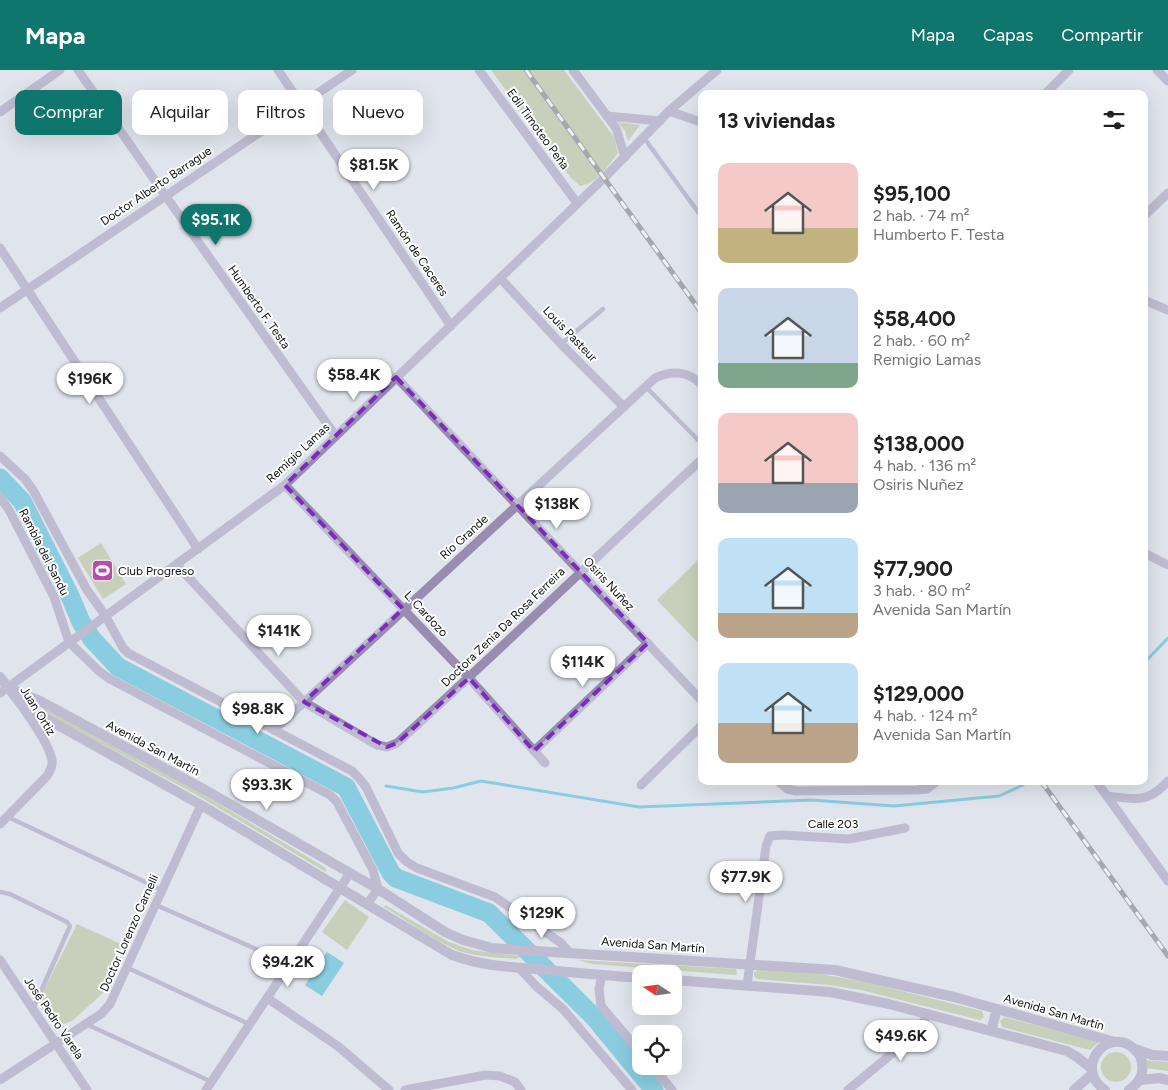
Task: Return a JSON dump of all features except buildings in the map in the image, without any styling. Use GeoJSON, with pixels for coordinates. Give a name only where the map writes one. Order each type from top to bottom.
{"type":"FeatureCollection","features":[{"type":"Feature","properties":{"kind":"street"},"geometry":{"type":"LineString","coordinates":[[0,112],[60,70]]}},
{"type":"Feature","properties":{"kind":"street","name":"Humberto F. Testa"},"geometry":{"type":"LineString","coordinates":[[78,70],[335,435]]}},
{"type":"Feature","properties":{"kind":"street","name":"Ramón de Caceres"},"geometry":{"type":"LineString","coordinates":[[278,70],[292,90]]}},
{"type":"Feature","properties":{"kind":"street","name":"Doctor Alberto Barrague"},"geometry":{"type":"LineString","coordinates":[[322,90],[352,70]]}},
{"type":"Feature","properties":{"kind":"street","name":"Edil Timoteo Peña"},"geometry":{"type":"LineString","coordinates":[[479,70],[577,203]]}},
{"type":"Feature","properties":{"kind":"street"},"geometry":{"type":"LineString","coordinates":[[573,70],[607,116],[620,138],[625,157]]}},
{"type":"Feature","properties":{"kind":"street","name":"Remigio Lamas"},"geometry":{"type":"LineString","coordinates":[[4,691],[285,484],[604,178],[669,111],[717,70]]}},
{"type":"Feature","properties":{"kind":"street"},"geometry":{"type":"LineString","coordinates":[[1049,90],[1070,70]]}},
{"type":"Feature","properties":{"kind":"street"},"geometry":{"type":"LineString","coordinates":[[1157,70],[1168,81]]}},
{"type":"Feature","properties":{"kind":"street"},"geometry":{"type":"LineString","coordinates":[[669,111],[698,121]]}},
{"type":"Feature","properties":{"kind":"street"},"geometry":{"type":"LineString","coordinates":[[607,116],[660,121]]}},
{"type":"Feature","properties":{"kind":"street","name":"Doctor Alberto Barrague"},"geometry":{"type":"LineString","coordinates":[[0,308],[255,135]]}},
{"type":"Feature","properties":{"kind":"street","name":"Ramón de Caceres"},"geometry":{"type":"LineString","coordinates":[[322,135],[451,326]]}},
{"type":"Feature","properties":{"kind":"street"},"geometry":{"type":"LineString","coordinates":[[1148,212],[1168,193]]}},
{"type":"Feature","properties":{"kind":"street"},"geometry":{"type":"LineString","coordinates":[[0,248],[198,549]]}},
{"type":"Feature","properties":{"kind":"street","name":"Louis Pasteur"},"geometry":{"type":"LineString","coordinates":[[500,278],[561,344],[624,407]]}},
{"type":"Feature","properties":{"kind":"street"},"geometry":{"type":"LineString","coordinates":[[1148,302],[1168,310]]}},
{"type":"Feature","properties":{"kind":"street","name":"Río Grande"},"geometry":{"type":"LineString","coordinates":[[274,730],[655,378],[665,373],[675,372],[687,374],[698,382]]}},
{"type":"Feature","properties":{"kind":"street","name":"Osiris Nuñez"},"geometry":{"type":"LineString","coordinates":[[396,377],[698,697]]}},
{"type":"Feature","properties":{"kind":"street"},"geometry":{"type":"LineString","coordinates":[[0,456],[34,490],[102,618],[128,653],[352,771],[366,787],[398,853],[406,862],[417,868],[495,897],[561,943],[567,953]]}},
{"type":"Feature","properties":{"kind":"street","name":"Doctora Zenia Da Rosa Ferreira"},"geometry":{"type":"LineString","coordinates":[[304,702],[378,745],[386,747],[397,743],[698,463]]}},
{"type":"Feature","properties":{"kind":"street","name":"L. Cardozo"},"geometry":{"type":"LineString","coordinates":[[285,484],[469,678],[546,763]]}},
{"type":"Feature","properties":{"kind":"street","name":"Rambla del Sandu"},"geometry":{"type":"LineString","coordinates":[[0,497],[9,510],[54,597],[71,640],[100,672],[330,795],[337,802],[373,870],[378,889]]}},
{"type":"Feature","properties":{"kind":"street"},"geometry":{"type":"LineString","coordinates":[[1148,555],[1168,565]]}},
{"type":"Feature","properties":{"kind":"street"},"geometry":{"type":"LineString","coordinates":[[176,565],[304,702]]}},
{"type":"Feature","properties":{"kind":"street"},"geometry":{"type":"LineString","coordinates":[[534,751],[648,643]]}},
{"type":"Feature","properties":{"kind":"street","name":"Juan Ortiz"},"geometry":{"type":"LineString","coordinates":[[0,676],[4,691],[20,703],[41,736],[52,761],[52,767],[47,776],[7,816]]}},
{"type":"Feature","properties":{"kind":"street","name":"Avenida San Martín"},"geometry":{"type":"LineString","coordinates":[[4,691],[40,701],[207,791],[350,872],[445,932],[492,948],[835,970],[925,990],[1115,1042],[1129,1044],[1135,1049],[1152,1055],[1168,1056]]}},
{"type":"Feature","properties":{"kind":"street","name":"Avenida San Martín"},"geometry":{"type":"LineString","coordinates":[[20,703],[341,887],[452,955],[478,963],[520,969],[632,977]]}},
{"type":"Feature","properties":{"kind":"street"},"geometry":{"type":"LineString","coordinates":[[641,785],[698,729]]}},
{"type":"Feature","properties":{"kind":"street"},"geometry":{"type":"LineString","coordinates":[[1107,796],[1134,799],[1148,798],[1161,789],[1168,781]]}},
{"type":"Feature","properties":{"kind":"street"},"geometry":{"type":"LineString","coordinates":[[782,785],[787,789],[796,791],[854,789],[917,790],[931,785]]}},
{"type":"Feature","properties":{"kind":"street"},"geometry":{"type":"LineString","coordinates":[[854,789],[858,785]]}},
{"type":"Feature","properties":{"kind":"street"},"geometry":{"type":"LineString","coordinates":[[1099,785],[1168,881]]}},
{"type":"Feature","properties":{"kind":"street","name":"Doctor Lorenzo Carnelli"},"geometry":{"type":"LineString","coordinates":[[0,1080],[101,1014],[110,1004],[128,968],[200,805]]}},
{"type":"Feature","properties":{"kind":"street"},"geometry":{"type":"LineString","coordinates":[[0,824],[7,816]]}},
{"type":"Feature","properties":{"kind":"street","name":"Calle 203"},"geometry":{"type":"LineString","coordinates":[[749,964],[766,846],[770,836],[850,839],[905,828]]}},
{"type":"Feature","properties":{"kind":"street"},"geometry":{"type":"LineString","coordinates":[[206,1090],[350,872]]}},
{"type":"Feature","properties":{"kind":"street"},"geometry":{"type":"LineString","coordinates":[[368,904],[378,889]]}},
{"type":"Feature","properties":{"kind":"street","name":"José Pedro Varela"},"geometry":{"type":"LineString","coordinates":[[0,960],[87,1090]]}},
{"type":"Feature","properties":{"kind":"street"},"geometry":{"type":"LineString","coordinates":[[748,984],[749,964]]}},
{"type":"Feature","properties":{"kind":"street"},"geometry":{"type":"LineString","coordinates":[[520,969],[536,986],[563,1009],[632,1090]]}},
{"type":"Feature","properties":{"kind":"street"},"geometry":{"type":"LineString","coordinates":[[602,975],[599,989],[601,1006],[632,1042]]}},
{"type":"Feature","properties":{"kind":"street"},"geometry":{"type":"LineString","coordinates":[[682,980],[748,984],[830,992],[928,1014],[1067,1051],[1077,1057],[1092,1071],[1095,1081],[1105,1090]]}},
{"type":"Feature","properties":{"kind":"street"},"geometry":{"type":"LineString","coordinates":[[267,998],[338,1047],[389,1090]]}},
{"type":"Feature","properties":{"kind":"street"},"geometry":{"type":"LineString","coordinates":[[991,1031],[997,1009]]}},
{"type":"Feature","properties":{"kind":"street"},"geometry":{"type":"LineString","coordinates":[[852,1089],[917,1033],[928,1014]]}},
{"type":"Feature","properties":{"kind":"street","name":"Avenida San Martín"},"geometry":{"type":"LineString","coordinates":[[1092,1071],[1094,1056],[1106,1044],[1115,1042]]}},
{"type":"Feature","properties":{"kind":"street"},"geometry":{"type":"LineString","coordinates":[[1129,1090],[1140,1080],[1142,1072],[1140,1056],[1135,1049]]}},
{"type":"Feature","properties":{"kind":"street"},"geometry":{"type":"LineString","coordinates":[[1074,1090],[1092,1071]]}},
{"type":"Feature","properties":{"kind":"street"},"geometry":{"type":"LineString","coordinates":[[405,1090],[486,1075],[500,1076],[515,1082],[521,1090]]}},
{"type":"Feature","properties":{"kind":"street"},"geometry":{"type":"LineString","coordinates":[[660,1075],[672,1090]]}},
{"type":"Feature","properties":{"kind":"street"},"geometry":{"type":"LineString","coordinates":[[1140,1080],[1159,1078],[1168,1080]]}},
{"type":"Feature","properties":{"kind":"lane"},"geometry":{"type":"LineString","coordinates":[[644,138],[698,212]]}},
{"type":"Feature","properties":{"kind":"lane"},"geometry":{"type":"LineString","coordinates":[[561,344],[603,310]]}},
{"type":"Feature","properties":{"kind":"lane"},"geometry":{"type":"LineString","coordinates":[[646,386],[698,440]]}},
{"type":"Feature","properties":{"kind":"lane"},"geometry":{"type":"LineString","coordinates":[[7,816],[162,890]]}},
{"type":"Feature","properties":{"kind":"lane"},"geometry":{"type":"LineString","coordinates":[[0,892],[10,894],[67,922],[70,926],[33,1010]]}},
{"type":"Feature","properties":{"kind":"lane"},"geometry":{"type":"LineString","coordinates":[[156,905],[290,964]]}},
{"type":"Feature","properties":{"kind":"lane"},"geometry":{"type":"LineString","coordinates":[[128,968],[249,1024]]}},
{"type":"Feature","properties":{"kind":"lane"},"geometry":{"type":"LineString","coordinates":[[86,1024],[212,1082]]}},
{"type":"Feature","properties":{"kind":"highlighted area"},"geometry":{"type":"Polygon","coordinates":[[[396,377],[648,643],[534,751],[469,678],[397,743],[387,747],[304,702],[403,609],[285,485],[396,377]]]}},
{"type":"Feature","properties":{"kind":"green space"},"geometry":{"type":"Polygon","coordinates":[[[491,70],[564,70],[614,137],[618,153],[597,178],[580,186],[571,178],[491,70]]]}},
{"type":"Feature","properties":{"kind":"green space"},"geometry":{"type":"Polygon","coordinates":[[[618,122],[640,125],[628,141],[625,131],[618,122]]]}},
{"type":"Feature","properties":{"kind":"green space","name":"Club Progreso"},"geometry":{"type":"Polygon","coordinates":[[[101,543],[126,584],[103,599],[78,558],[101,543]]]}},
{"type":"Feature","properties":{"kind":"green space"},"geometry":{"type":"Polygon","coordinates":[[[698,560],[698,643],[657,600],[698,560]]]}},
{"type":"Feature","properties":{"kind":"green space"},"geometry":{"type":"Polygon","coordinates":[[[44,709],[197,791],[326,868],[326,872],[195,794],[43,712],[44,709]]]}},
{"type":"Feature","properties":{"kind":"green space"},"geometry":{"type":"Polygon","coordinates":[[[345,900],[369,917],[347,950],[322,932],[345,900]]]}},
{"type":"Feature","properties":{"kind":"green space"},"geometry":{"type":"Polygon","coordinates":[[[385,905],[449,942],[472,950],[521,956],[516,959],[462,952],[422,931],[384,907],[385,905]]]}},
{"type":"Feature","properties":{"kind":"green space"},"geometry":{"type":"Polygon","coordinates":[[[77,924],[123,945],[103,993],[72,1021],[56,1027],[38,1002],[77,924]]]}},
{"type":"Feature","properties":{"kind":"green space"},"geometry":{"type":"Polygon","coordinates":[[[578,960],[666,965],[632,965],[632,967],[592,964],[578,960]]]}},
{"type":"Feature","properties":{"kind":"green space"},"geometry":{"type":"Polygon","coordinates":[[[682,966],[736,969],[737,974],[682,971],[682,966]]]}},
{"type":"Feature","properties":{"kind":"green space"},"geometry":{"type":"Polygon","coordinates":[[[757,970],[807,972],[862,981],[982,1011],[984,1017],[980,1020],[861,990],[829,985],[757,979],[754,973],[757,970]]]}},
{"type":"Feature","properties":{"kind":"green space"},"geometry":{"type":"Polygon","coordinates":[[[1004,1017],[1099,1042],[1090,1050],[1002,1027],[1000,1021],[1004,1017]]]}},
{"type":"Feature","properties":{"kind":"green space"},"geometry":{"type":"Polygon","coordinates":[[[1116,1052],[1126,1057],[1131,1067],[1126,1077],[1116,1082],[1106,1077],[1101,1067],[1106,1057],[1116,1052]]]}},
{"type":"Feature","properties":{"kind":"green space"},"geometry":{"type":"Polygon","coordinates":[[[1145,1060],[1168,1062],[1168,1071],[1145,1068],[1145,1060]]]}},
{"type":"Feature","properties":{"kind":"water"},"geometry":{"type":"Polygon","coordinates":[[[327,952],[344,963],[322,996],[305,985],[327,952]]]}},
{"type":"Feature","properties":{"kind":"waterway"},"geometry":{"type":"LineString","coordinates":[[0,478],[22,501],[70,596],[81,622],[92,639],[118,667],[346,787],[391,873],[396,878],[489,913],[594,1017],[654,1090]]}},
{"type":"Feature","properties":{"kind":"waterway"},"geometry":{"type":"LineString","coordinates":[[1148,659],[1168,638]]}},
{"type":"Feature","properties":{"kind":"waterway"},"geometry":{"type":"LineString","coordinates":[[386,786],[423,792],[453,788],[481,781],[639,807],[811,800],[894,806],[999,796],[1023,785]]}},
{"type":"Feature","properties":{"kind":"railway"},"geometry":{"type":"LineString","coordinates":[[526,70],[698,308]]}},
{"type":"Feature","properties":{"kind":"railway"},"geometry":{"type":"LineString","coordinates":[[1044,785],[1168,956]]}},
{"type":"Feature","properties":{"kind":"place","name":"Club Progreso"},"geometry":{"type":"Point","coordinates":[102,571]}}]}
